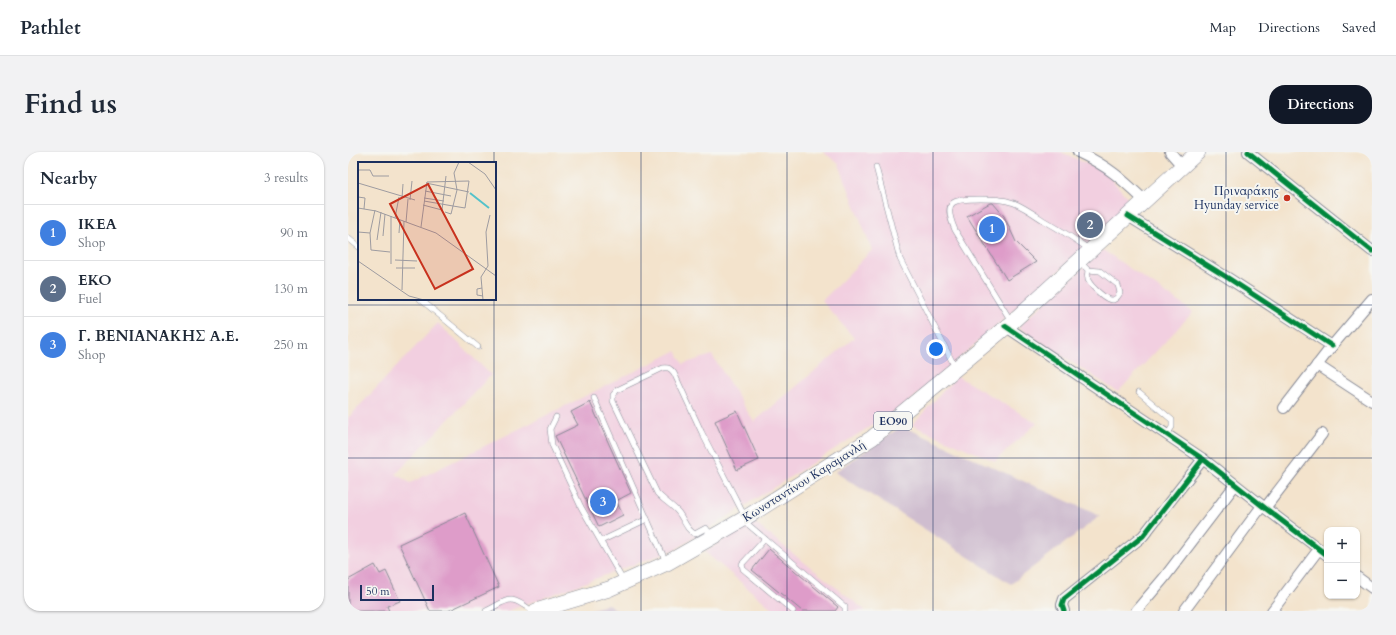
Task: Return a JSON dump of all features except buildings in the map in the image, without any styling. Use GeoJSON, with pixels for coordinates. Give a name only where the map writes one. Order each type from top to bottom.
{"type":"FeatureCollection","features":[{"type":"Feature","properties":{"kind":"main road","name":"Κωνσταντίνου Καραμανλή"},"geometry":{"type":"LineString","coordinates":[[536,611],[609,589],[667,563],[744,518],[872,438],[1086,261],[1128,216],[1198,152]]}},
{"type":"Feature","properties":{"kind":"street"},"geometry":{"type":"LineString","coordinates":[[1078,152],[1108,167],[1145,202]]}},
{"type":"Feature","properties":{"kind":"street"},"geometry":{"type":"LineString","coordinates":[[1170,152],[1183,167]]}},
{"type":"Feature","properties":{"kind":"street"},"geometry":{"type":"LineString","coordinates":[[1248,152],[1372,252]]}},
{"type":"Feature","properties":{"kind":"street"},"geometry":{"type":"LineString","coordinates":[[1128,216],[1228,278],[1332,346]]}},
{"type":"Feature","properties":{"kind":"street"},"geometry":{"type":"LineString","coordinates":[[1284,408],[1332,346],[1372,298]]}},
{"type":"Feature","properties":{"kind":"street"},"geometry":{"type":"LineString","coordinates":[[1009,324],[1203,459],[1323,552],[1272,611]]}},
{"type":"Feature","properties":{"kind":"street"},"geometry":{"type":"LineString","coordinates":[[1317,365],[1372,401]]}},
{"type":"Feature","properties":{"kind":"street"},"geometry":{"type":"LineString","coordinates":[[1184,611],[1322,434]]}},
{"type":"Feature","properties":{"kind":"street"},"geometry":{"type":"LineString","coordinates":[[1064,611],[1062,605],[1064,599],[1143,536],[1203,459]]}},
{"type":"Feature","properties":{"kind":"street"},"geometry":{"type":"LineString","coordinates":[[1136,611],[1164,578],[1236,485]]}},
{"type":"Feature","properties":{"kind":"street"},"geometry":{"type":"LineString","coordinates":[[1360,579],[1372,588]]}},
{"type":"Feature","properties":{"kind":"lane"},"geometry":{"type":"LineString","coordinates":[[876,166],[900,259],[955,368]]}},
{"type":"Feature","properties":{"kind":"lane"},"geometry":{"type":"LineString","coordinates":[[1009,324],[955,230],[950,217],[949,209],[952,203],[956,200],[964,199],[1002,200],[1024,207],[1062,231],[1086,261],[1118,285],[1120,293],[1116,299],[1108,300],[1092,286],[1087,275],[1086,261]]}},
{"type":"Feature","properties":{"kind":"lane"},"geometry":{"type":"LineString","coordinates":[[348,238],[358,246]]}},
{"type":"Feature","properties":{"kind":"lane"},"geometry":{"type":"LineString","coordinates":[[421,300],[478,347]]}},
{"type":"Feature","properties":{"kind":"lane"},"geometry":{"type":"LineString","coordinates":[[713,536],[706,528],[696,534],[688,529],[677,511],[657,493],[614,402],[613,395],[617,390],[663,368],[668,367],[674,372],[744,518],[765,539],[845,607],[845,611]]}},
{"type":"Feature","properties":{"kind":"lane"},"geometry":{"type":"LineString","coordinates":[[1139,392],[1172,420],[1172,427],[1167,435]]}},
{"type":"Feature","properties":{"kind":"lane"},"geometry":{"type":"LineString","coordinates":[[594,398],[667,563]]}},
{"type":"Feature","properties":{"kind":"lane"},"geometry":{"type":"LineString","coordinates":[[556,417],[550,429],[552,445],[581,507],[624,583]]}},
{"type":"Feature","properties":{"kind":"lane"},"geometry":{"type":"LineString","coordinates":[[601,541],[647,519]]}},
{"type":"Feature","properties":{"kind":"lane"},"geometry":{"type":"LineString","coordinates":[[765,539],[742,564],[743,570],[793,611]]}},
{"type":"Feature","properties":{"kind":"lane"},"geometry":{"type":"LineString","coordinates":[[486,611],[511,599],[516,600],[532,611]]}},
{"type":"Feature","properties":{"kind":"shaded area"},"geometry":{"type":"Polygon","coordinates":[[[823,152],[1061,152],[1105,172],[1134,205],[909,402],[676,549],[508,611],[348,611],[348,418],[438,323],[491,375],[396,474],[410,483],[676,351],[683,364],[712,355],[754,422],[854,338],[822,301],[872,250],[839,164],[823,152]]]}},
{"type":"Feature","properties":{"kind":"shaded area"},"geometry":{"type":"Polygon","coordinates":[[[1103,250],[1193,312],[1118,392],[1018,327],[1103,250]]]}},
{"type":"Feature","properties":{"kind":"shaded area"},"geometry":{"type":"Polygon","coordinates":[[[957,376],[1037,423],[995,461],[912,425],[957,376]]]}},
{"type":"Feature","properties":{"kind":"shaded area"},"geometry":{"type":"Polygon","coordinates":[[[902,426],[1100,516],[1011,584],[835,472],[902,426]]]}},
{"type":"Feature","properties":{"kind":"shaded area"},"geometry":{"type":"Polygon","coordinates":[[[752,521],[866,611],[775,611],[705,552],[752,521]]]}},
{"type":"Feature","properties":{"kind":"shaded area"},"geometry":{"type":"Polygon","coordinates":[[[608,604],[618,611],[587,611],[608,604]]]}},
{"type":"Feature","properties":{"kind":"cycle path"},"geometry":{"type":"LineString","coordinates":[[1248,152],[1372,251]]}},
{"type":"Feature","properties":{"kind":"cycle path"},"geometry":{"type":"LineString","coordinates":[[1128,216],[1228,278],[1332,346]]}},
{"type":"Feature","properties":{"kind":"cycle path"},"geometry":{"type":"LineString","coordinates":[[1005,326],[1203,459],[1324,553]]}},
{"type":"Feature","properties":{"kind":"cycle path"},"geometry":{"type":"LineString","coordinates":[[1064,611],[1062,605],[1064,599],[1143,536],[1203,459]]}},
{"type":"Feature","properties":{"kind":"place","name":"Πριναράκης Hyunday service"},"geometry":{"type":"Point","coordinates":[1287,198]}},
{"type":"Feature","properties":{"kind":"place","name":"EKO"},"geometry":{"type":"Point","coordinates":[1090,225]}},
{"type":"Feature","properties":{"kind":"place","name":"IKEA"},"geometry":{"type":"Point","coordinates":[992,229]}},
{"type":"Feature","properties":{"kind":"place","name":"Γ. ΒΕΝΙΑΝΑΚΗΣ A.E."},"geometry":{"type":"Point","coordinates":[603,502]}}]}
